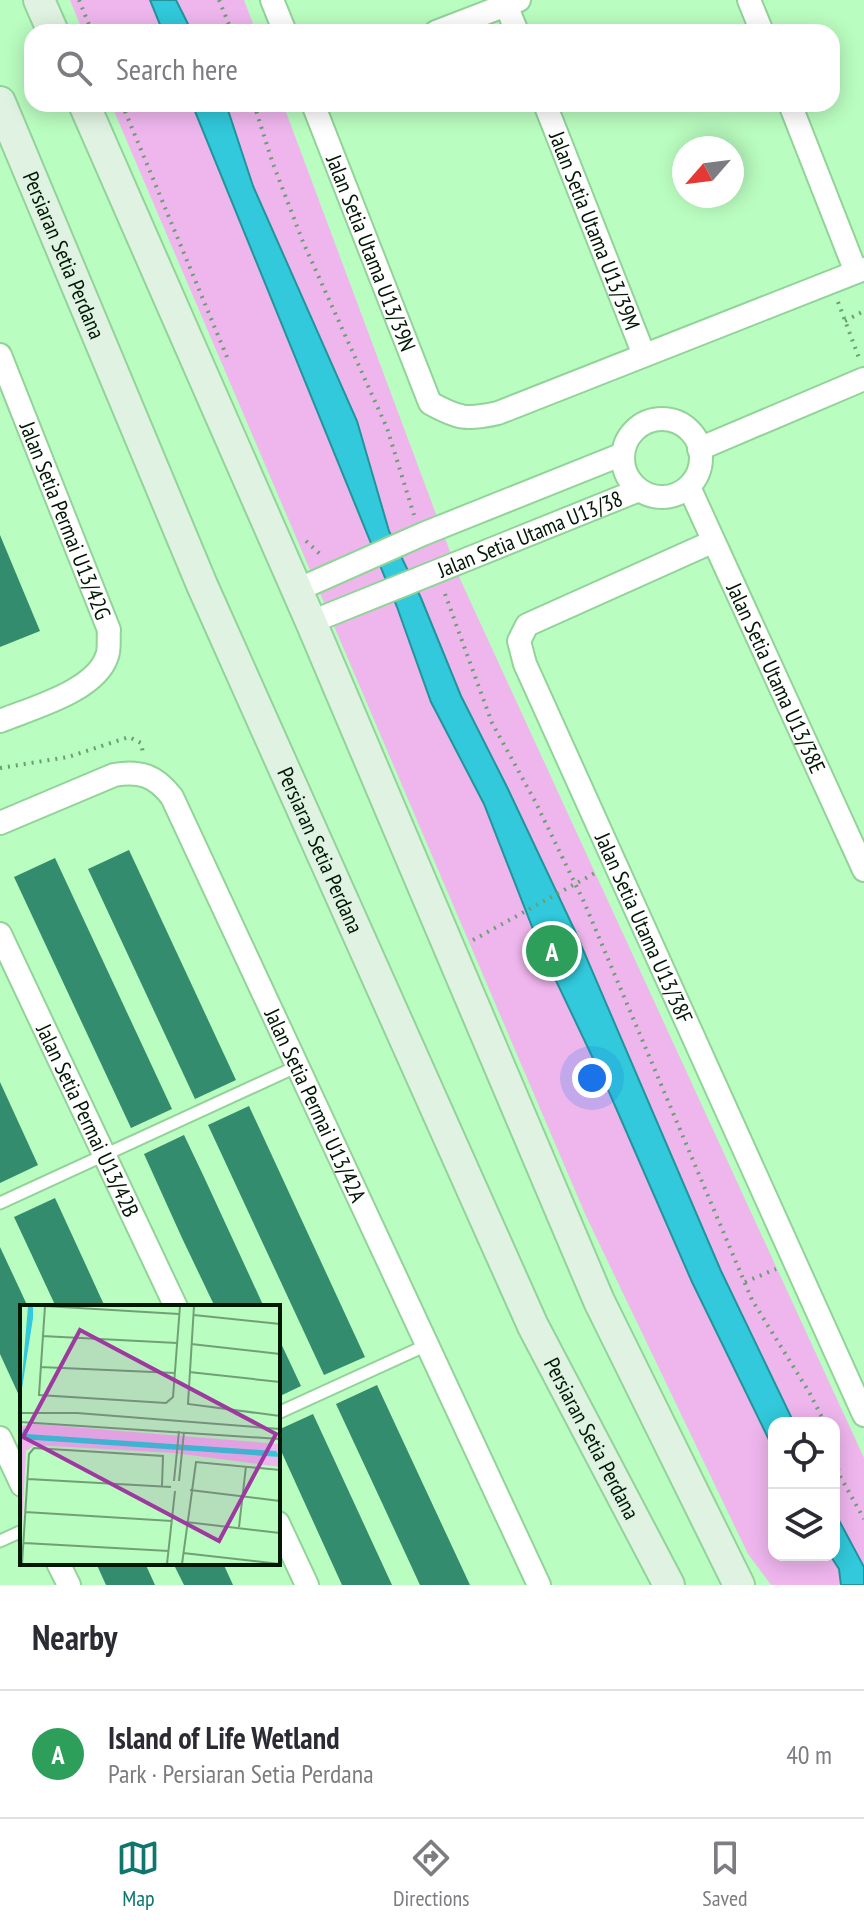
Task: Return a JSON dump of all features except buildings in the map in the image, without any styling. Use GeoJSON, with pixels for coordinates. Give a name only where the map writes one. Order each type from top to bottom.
{"type":"FeatureCollection","features":[{"type":"Feature","properties":{"kind":"main road"},"geometry":{"type":"LineString","coordinates":[[39,0],[50,24]]}},
{"type":"Feature","properties":{"kind":"main road","name":"Persiaran Setia Perdana"},"geometry":{"type":"LineString","coordinates":[[0,102],[202,585],[533,1326],[669,1585]]}},
{"type":"Feature","properties":{"kind":"main road"},"geometry":{"type":"LineString","coordinates":[[88,112],[311,622],[599,1301],[739,1585]]}},
{"type":"Feature","properties":{"kind":"street"},"geometry":{"type":"LineString","coordinates":[[272,0],[282,24]]}},
{"type":"Feature","properties":{"kind":"street"},"geometry":{"type":"LineString","coordinates":[[749,0],[759,24]]}},
{"type":"Feature","properties":{"kind":"street"},"geometry":{"type":"LineString","coordinates":[[456,24],[510,2],[515,24]]}},
{"type":"Feature","properties":{"kind":"street","name":"Jalan Setia Utama U13/39N"},"geometry":{"type":"LineString","coordinates":[[316,112],[430,403],[449,414],[472,419],[498,413],[644,355]]}},
{"type":"Feature","properties":{"kind":"street","name":"Jalan Setia Utama U13/39M"},"geometry":{"type":"LineString","coordinates":[[548,112],[644,355]]}},
{"type":"Feature","properties":{"kind":"street"},"geometry":{"type":"LineString","coordinates":[[644,355],[860,271],[793,112]]}},
{"type":"Feature","properties":{"kind":"street","name":"Jalan Setia Permai U13/42G"},"geometry":{"type":"LineString","coordinates":[[0,355],[109,630],[108,655],[97,675],[77,689],[0,721]]}},
{"type":"Feature","properties":{"kind":"street"},"geometry":{"type":"LineString","coordinates":[[689,487],[697,476],[699,449],[862,369]]}},
{"type":"Feature","properties":{"kind":"street","name":"Jalan Setia Utama U13/38"},"geometry":{"type":"LineString","coordinates":[[689,487],[664,497],[651,496],[639,490],[629,480],[623,454],[635,430],[646,422],[659,419],[672,420],[685,427],[694,436],[699,449]]}},
{"type":"Feature","properties":{"kind":"street","name":"Jalan Setia Utama U13/38"},"geometry":{"type":"LineString","coordinates":[[297,590],[415,538],[623,454]]}},
{"type":"Feature","properties":{"kind":"street","name":"Jalan Setia Utama U13/38E"},"geometry":{"type":"LineString","coordinates":[[689,487],[864,870]]}},
{"type":"Feature","properties":{"kind":"street","name":"Jalan Setia Utama U13/38"},"geometry":{"type":"LineString","coordinates":[[311,622],[639,490]]}},
{"type":"Feature","properties":{"kind":"street","name":"Jalan Setia Utama U13/38F"},"geometry":{"type":"LineString","coordinates":[[712,542],[527,625],[519,641],[525,664],[864,1415]]}},
{"type":"Feature","properties":{"kind":"street"},"geometry":{"type":"LineString","coordinates":[[0,823],[114,775],[131,772],[148,775]]}},
{"type":"Feature","properties":{"kind":"street","name":"Jalan Setia Permai U13/42A"},"geometry":{"type":"LineString","coordinates":[[148,775],[161,783],[172,797],[539,1585]]}},
{"type":"Feature","properties":{"kind":"street","name":"Jalan Setia Permai U13/42B"},"geometry":{"type":"LineString","coordinates":[[0,934],[175,1305]]}},
{"type":"Feature","properties":{"kind":"street"},"geometry":{"type":"LineString","coordinates":[[0,1438],[20,1481]]}},
{"type":"Feature","properties":{"kind":"street"},"geometry":{"type":"LineString","coordinates":[[280,1527],[307,1585]]}},
{"type":"Feature","properties":{"kind":"street"},"geometry":{"type":"LineString","coordinates":[[59,1565],[69,1585]]}},
{"type":"Feature","properties":{"kind":"lane"},"geometry":{"type":"LineString","coordinates":[[0,1203],[298,1066]]}},
{"type":"Feature","properties":{"kind":"lane"},"geometry":{"type":"LineString","coordinates":[[280,1412],[429,1344]]}},
{"type":"Feature","properties":{"kind":"lane"},"geometry":{"type":"LineString","coordinates":[[0,1541],[20,1532]]}},
{"type":"Feature","properties":{"kind":"path"},"geometry":{"type":"LineString","coordinates":[[79,0],[89,24]]}},
{"type":"Feature","properties":{"kind":"path"},"geometry":{"type":"LineString","coordinates":[[219,0],[229,24]]}},
{"type":"Feature","properties":{"kind":"path"},"geometry":{"type":"LineString","coordinates":[[125,112],[231,367]]}},
{"type":"Feature","properties":{"kind":"path"},"geometry":{"type":"LineString","coordinates":[[257,112],[303,242],[387,428],[415,538]]}},
{"type":"Feature","properties":{"kind":"path"},"geometry":{"type":"LineString","coordinates":[[831,282],[862,369]]}},
{"type":"Feature","properties":{"kind":"path"},"geometry":{"type":"LineString","coordinates":[[845,321],[864,311]]}},
{"type":"Feature","properties":{"kind":"path"},"geometry":{"type":"LineString","coordinates":[[301,535],[317,552],[351,566]]}},
{"type":"Feature","properties":{"kind":"path"},"geometry":{"type":"LineString","coordinates":[[428,574],[492,723],[535,801],[574,883],[752,1300],[822,1417]]}},
{"type":"Feature","properties":{"kind":"path"},"geometry":{"type":"LineString","coordinates":[[0,768],[68,757],[129,737],[141,743],[148,775]]}},
{"type":"Feature","properties":{"kind":"path"},"geometry":{"type":"LineString","coordinates":[[468,943],[615,863]]}},
{"type":"Feature","properties":{"kind":"path"},"geometry":{"type":"LineString","coordinates":[[745,1282],[794,1261]]}},
{"type":"Feature","properties":{"kind":"path"},"geometry":{"type":"LineString","coordinates":[[840,1476],[864,1519]]}},
{"type":"Feature","properties":{"kind":"shaded area"},"geometry":{"type":"Polygon","coordinates":[[[70,0],[244,0],[253,24],[80,24],[70,0]]]}},
{"type":"Feature","properties":{"kind":"shaded area"},"geometry":{"type":"Polygon","coordinates":[[[114,112],[286,112],[461,581],[864,1458],[864,1585],[771,1585],[748,1554],[586,1216],[114,112]]]}},
{"type":"Feature","properties":{"kind":"water"},"geometry":{"type":"Polygon","coordinates":[[[150,0],[176,0],[188,24],[160,24],[150,0]]]}},
{"type":"Feature","properties":{"kind":"water"},"geometry":{"type":"Polygon","coordinates":[[[195,112],[229,112],[253,186],[357,421],[389,531],[421,598],[461,696],[575,931],[721,1271],[791,1417],[768,1417],[768,1438],[692,1282],[609,1092],[540,947],[484,804],[431,702],[397,607],[195,112]]]}},
{"type":"Feature","properties":{"kind":"water"},"geometry":{"type":"Polygon","coordinates":[[[840,1522],[864,1567],[864,1585],[841,1585],[839,1569],[834,1561],[840,1561],[840,1522]]]}},
{"type":"Feature","properties":{"kind":"place","name":"Island of Life Wetland"},"geometry":{"type":"Point","coordinates":[552,951]}}]}
